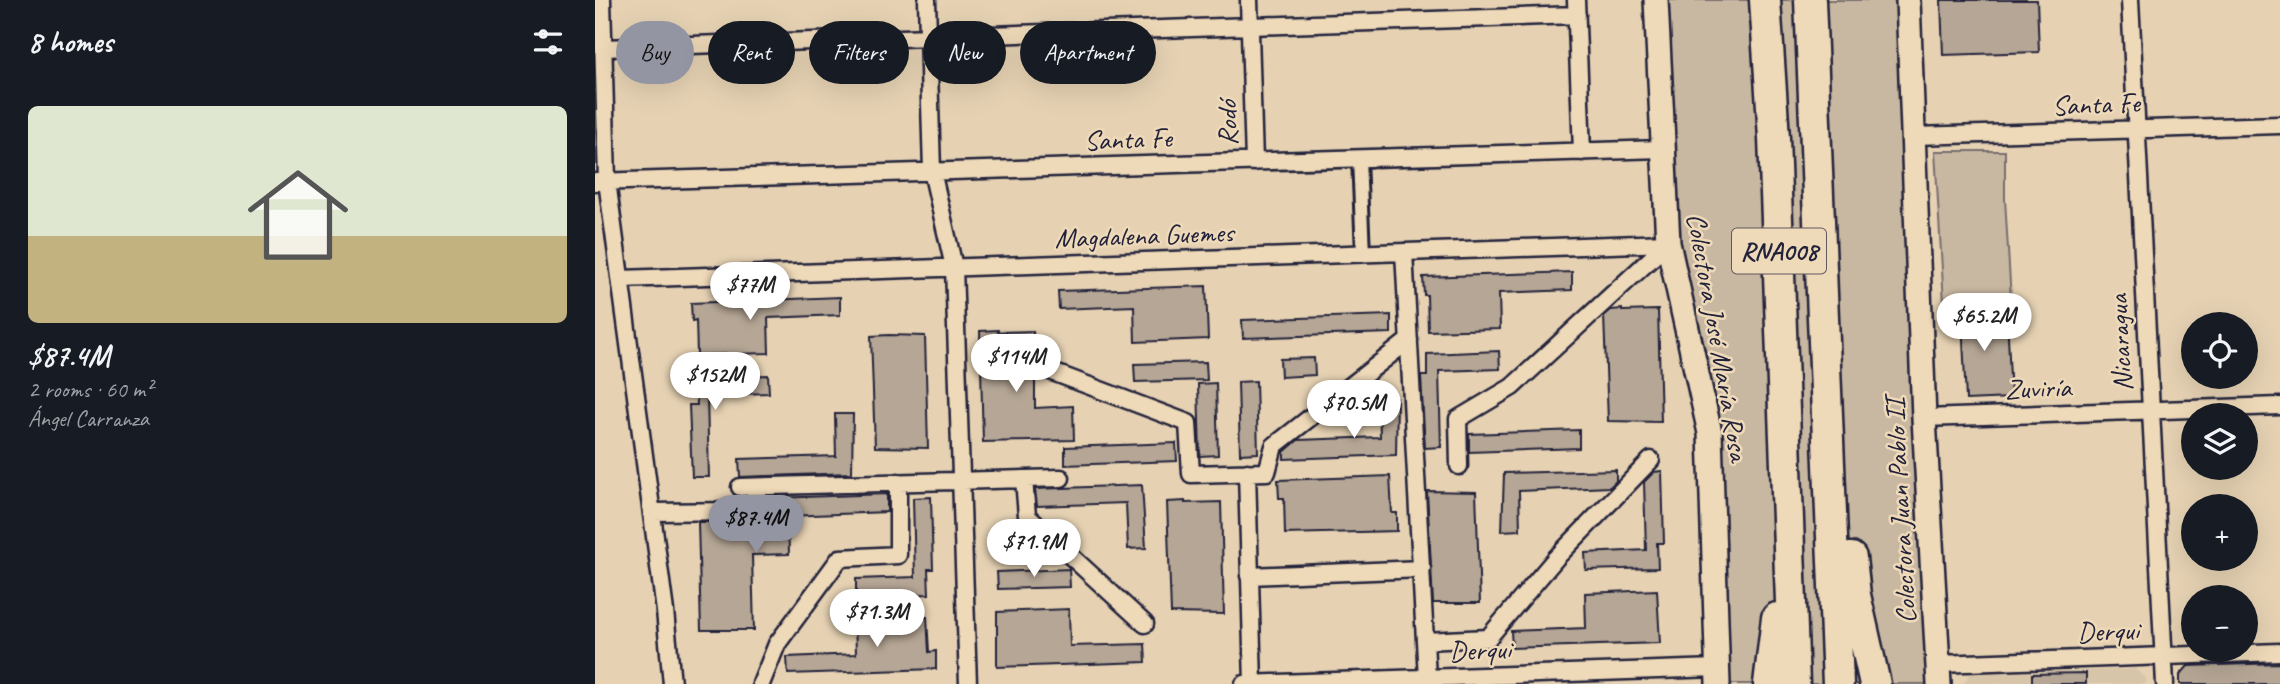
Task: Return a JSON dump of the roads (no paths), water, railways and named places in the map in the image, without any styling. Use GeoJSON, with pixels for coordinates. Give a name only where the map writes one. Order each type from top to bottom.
{"type":"FeatureCollection","features":[{"type":"Feature","properties":{"kind":"highway","name":"RNA008"},"geometry":{"type":"LineString","coordinates":[[1765,0],[1774,138],[1794,684]]}},
{"type":"Feature","properties":{"kind":"highway","name":"RNA008"},"geometry":{"type":"LineString","coordinates":[[1810,0],[1838,684]]}},
{"type":"Feature","properties":{"kind":"highway"},"geometry":{"type":"LineString","coordinates":[[1826,342],[1855,595],[1875,684]]}},
{"type":"Feature","properties":{"kind":"highway"},"geometry":{"type":"LineString","coordinates":[[1769,684],[1780,600],[1788,503]]}},
{"type":"Feature","properties":{"kind":"main road","name":"Colectora José María Rosa"},"geometry":{"type":"LineString","coordinates":[[1656,0],[1668,243],[1710,433],[1718,676]]}},
{"type":"Feature","properties":{"kind":"main road","name":"Colectora Juan Pablo II"},"geometry":{"type":"LineString","coordinates":[[1908,0],[1924,418],[1939,674]]}},
{"type":"Feature","properties":{"kind":"street"},"geometry":{"type":"LineString","coordinates":[[601,0],[601,181],[621,279],[672,684]]}},
{"type":"Feature","properties":{"kind":"street"},"geometry":{"type":"LineString","coordinates":[[927,0],[928,21]]}},
{"type":"Feature","properties":{"kind":"street","name":"Rodó"},"geometry":{"type":"LineString","coordinates":[[1249,0],[1254,162]]}},
{"type":"Feature","properties":{"kind":"street","name":"Nicaragua"},"geometry":{"type":"LineString","coordinates":[[2130,0],[2165,684]]}},
{"type":"Feature","properties":{"kind":"street"},"geometry":{"type":"LineString","coordinates":[[1006,34],[1250,26],[1577,8],[1582,152]]}},
{"type":"Feature","properties":{"kind":"street"},"geometry":{"type":"LineString","coordinates":[[603,48],[923,37]]}},
{"type":"Feature","properties":{"kind":"street"},"geometry":{"type":"LineString","coordinates":[[929,84],[932,171],[954,267],[968,684]]}},
{"type":"Feature","properties":{"kind":"street","name":"Santa Fe"},"geometry":{"type":"LineString","coordinates":[[1914,136],[2280,125]]}},
{"type":"Feature","properties":{"kind":"street","name":"Santa Fe"},"geometry":{"type":"LineString","coordinates":[[601,181],[1662,149]]}},
{"type":"Feature","properties":{"kind":"street"},"geometry":{"type":"LineString","coordinates":[[1359,158],[1363,254]]}},
{"type":"Feature","properties":{"kind":"street"},"geometry":{"type":"LineString","coordinates":[[1459,466],[1458,419],[1512,387],[1668,243]]}},
{"type":"Feature","properties":{"kind":"street","name":"Magdalena Guemes"},"geometry":{"type":"LineString","coordinates":[[621,279],[1668,243]]}},
{"type":"Feature","properties":{"kind":"street"},"geometry":{"type":"LineString","coordinates":[[1405,252],[1427,678]]}},
{"type":"Feature","properties":{"kind":"street"},"geometry":{"type":"LineString","coordinates":[[1034,365],[1188,423],[1191,474],[1267,472],[1274,446],[1409,340]]}},
{"type":"Feature","properties":{"kind":"street","name":"Zuviría"},"geometry":{"type":"LineString","coordinates":[[1924,418],[2280,406]]}},
{"type":"Feature","properties":{"kind":"street"},"geometry":{"type":"LineString","coordinates":[[1425,641],[1488,638],[1556,558],[1651,460]]}},
{"type":"Feature","properties":{"kind":"street"},"geometry":{"type":"LineString","coordinates":[[1247,472],[1253,684]]}},
{"type":"Feature","properties":{"kind":"street"},"geometry":{"type":"LineString","coordinates":[[740,486],[1061,478]]}},
{"type":"Feature","properties":{"kind":"street"},"geometry":{"type":"LineString","coordinates":[[1024,479],[1027,516],[1145,624]]}},
{"type":"Feature","properties":{"kind":"street"},"geometry":{"type":"LineString","coordinates":[[761,684],[777,644],[840,558],[898,555],[898,482]]}},
{"type":"Feature","properties":{"kind":"street"},"geometry":{"type":"LineString","coordinates":[[652,512],[740,511]]}},
{"type":"Feature","properties":{"kind":"street"},"geometry":{"type":"LineString","coordinates":[[1248,576],[1422,569]]}},
{"type":"Feature","properties":{"kind":"street","name":"Derqui"},"geometry":{"type":"LineString","coordinates":[[1939,674],[2164,656],[2280,652]]}},
{"type":"Feature","properties":{"kind":"street","name":"Derqui"},"geometry":{"type":"LineString","coordinates":[[1244,684],[1427,678],[1718,676]]}}]}
